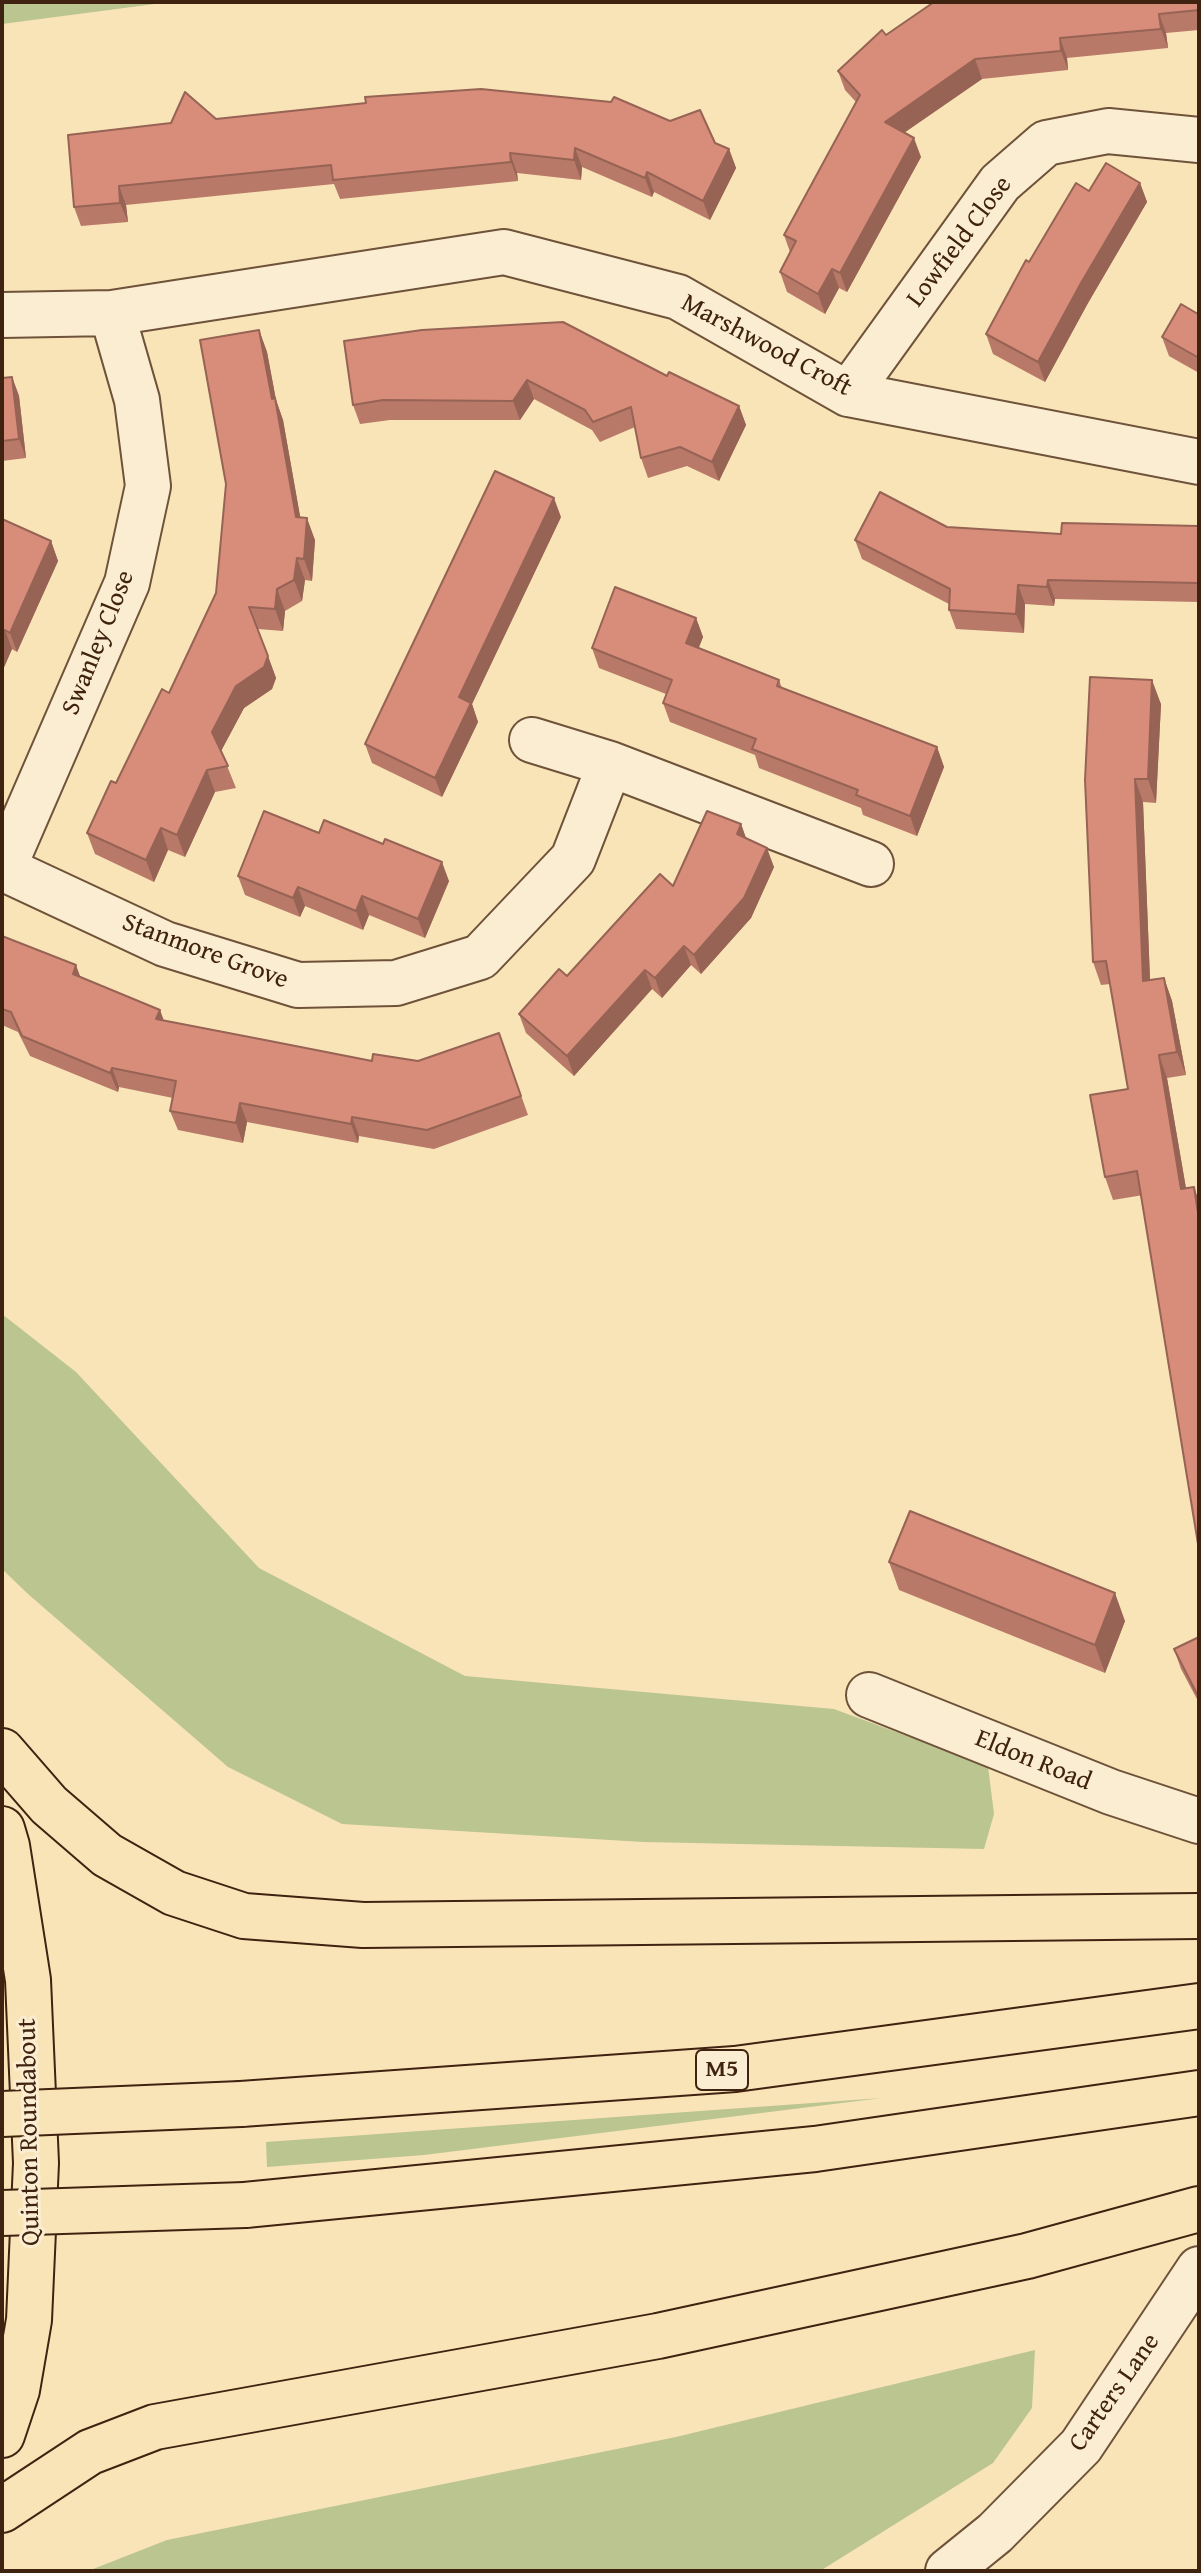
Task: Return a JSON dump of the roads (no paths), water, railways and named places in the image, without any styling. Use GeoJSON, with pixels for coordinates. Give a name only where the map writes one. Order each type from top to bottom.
{"type":"FeatureCollection","features":[{"type":"Feature","properties":{"kind":"highway"},"geometry":{"type":"LineString","coordinates":[[2,1751],[49,1805],[107,1855],[174,1893],[244,1916],[363,1925],[1199,1916]]}},
{"type":"Feature","properties":{"kind":"highway","name":"Quinton Roundabout"},"geometry":{"type":"LineString","coordinates":[[2,1829],[28,1980],[36,2163],[29,2320],[17,2390],[2,2435]]}},
{"type":"Feature","properties":{"kind":"highway","name":"M5"},"geometry":{"type":"LineString","coordinates":[[2,2114],[241,2104],[735,2069],[1199,2006]]}},
{"type":"Feature","properties":{"kind":"highway"},"geometry":{"type":"LineString","coordinates":[[2,2213],[245,2205],[815,2149],[1199,2093]]}},
{"type":"Feature","properties":{"kind":"highway"},"geometry":{"type":"LineString","coordinates":[[2,2510],[90,2452],[155,2427],[658,2336],[1027,2256],[1199,2209]]}},
{"type":"Feature","properties":{"kind":"street","name":"Lowfield Close"},"geometry":{"type":"LineString","coordinates":[[848,394],[1000,183],[1046,143],[1108,131],[1199,140]]}},
{"type":"Feature","properties":{"kind":"street","name":"Marshwood Croft"},"geometry":{"type":"LineString","coordinates":[[2,315],[112,313],[504,252],[678,297],[848,394],[1199,462]]}},
{"type":"Feature","properties":{"kind":"street","name":"Swanley Close"},"geometry":{"type":"LineString","coordinates":[[2,868],[127,583],[148,486],[137,400],[112,313]]}},
{"type":"Feature","properties":{"kind":"street"},"geometry":{"type":"LineString","coordinates":[[532,740],[610,764],[871,864]]}},
{"type":"Feature","properties":{"kind":"street","name":"Stanmore Grove"},"geometry":{"type":"LineString","coordinates":[[2,868],[165,944],[298,985],[396,983],[480,957],[573,859],[610,764]]}},
{"type":"Feature","properties":{"kind":"street","name":"Eldon Road"},"geometry":{"type":"LineString","coordinates":[[869,1695],[1111,1792],[1199,1821]]}},
{"type":"Feature","properties":{"kind":"street","name":"Carters Lane"},"geometry":{"type":"LineString","coordinates":[[948,2571],[995,2533],[1081,2446],[1198,2271]]}}]}
